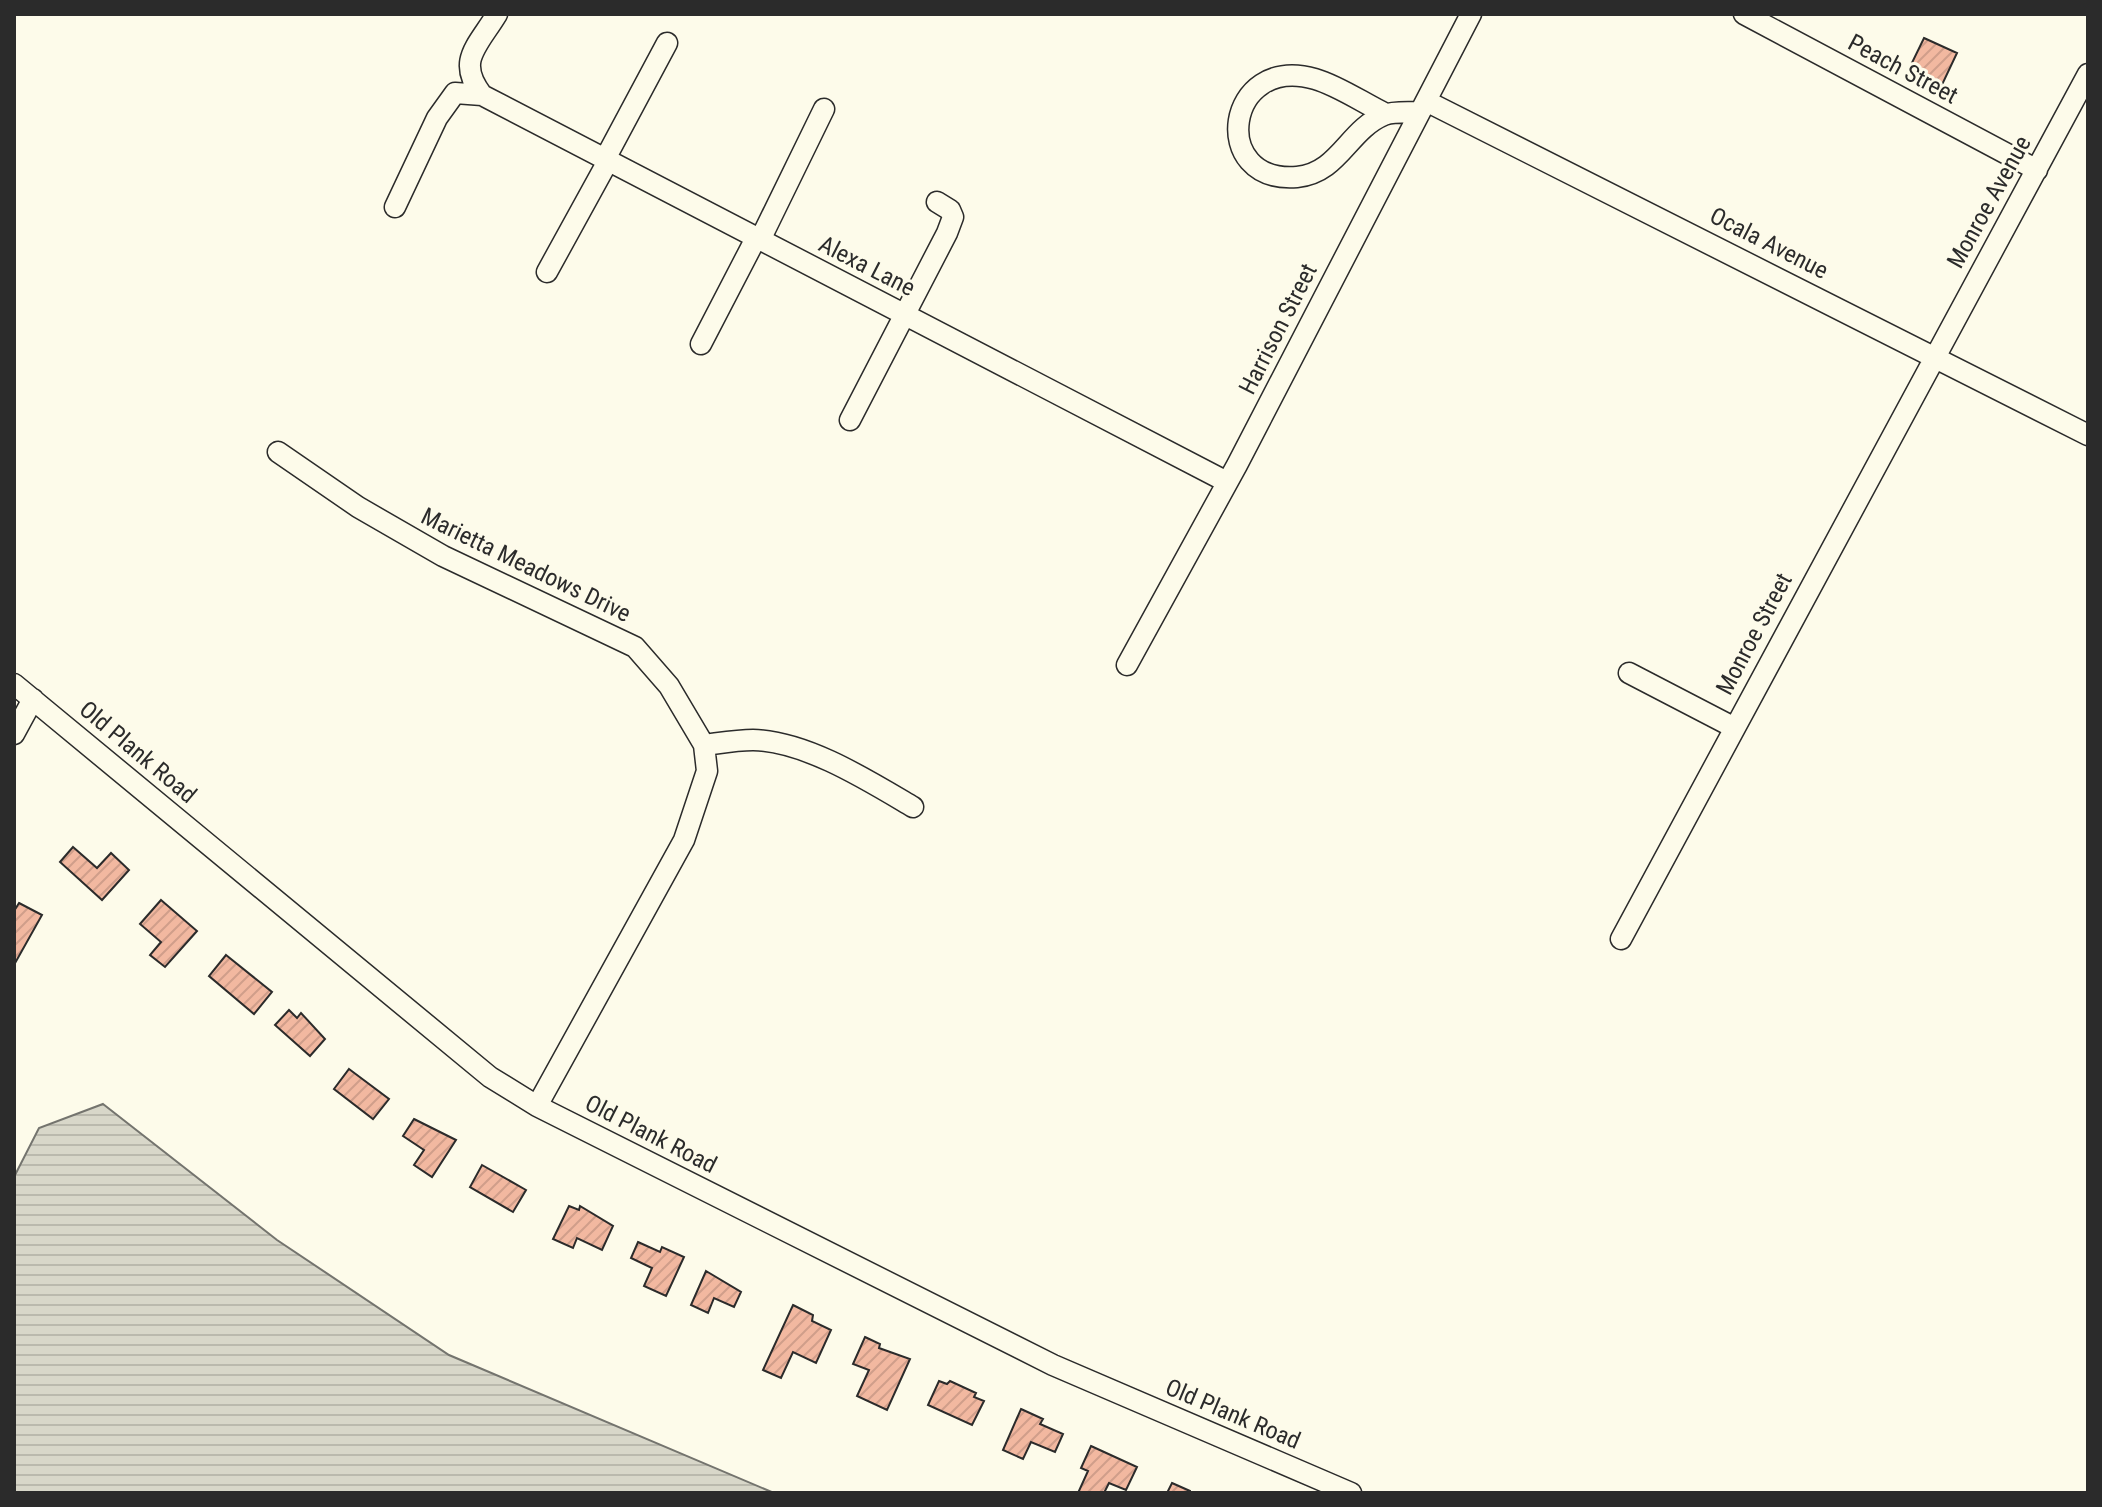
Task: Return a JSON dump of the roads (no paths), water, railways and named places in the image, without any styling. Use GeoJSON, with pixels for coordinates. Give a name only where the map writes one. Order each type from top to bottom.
{"type":"FeatureCollection","features":[{"type":"Feature","properties":{"kind":"street"},"geometry":{"type":"LineString","coordinates":[[482,95],[469,78],[467,67],[497,14]]}},
{"type":"Feature","properties":{"kind":"street","name":"Harrison Street"},"geometry":{"type":"LineString","coordinates":[[1127,665],[1227,482],[1471,14]]}},
{"type":"Feature","properties":{"kind":"street","name":"Peach Street"},"geometry":{"type":"LineString","coordinates":[[1744,14],[2037,170]]}},
{"type":"Feature","properties":{"kind":"street"},"geometry":{"type":"LineString","coordinates":[[547,272],[667,43]]}},
{"type":"Feature","properties":{"kind":"street","name":"Monroe Avenue"},"geometry":{"type":"LineString","coordinates":[[1934,355],[2088,74]]}},
{"type":"Feature","properties":{"kind":"street"},"geometry":{"type":"LineString","coordinates":[[1386,114],[1314,79],[1284,78],[1256,88],[1246,98],[1238,114],[1237,130],[1243,156],[1262,171],[1296,177],[1327,168],[1365,126],[1386,114],[1423,107]]}},
{"type":"Feature","properties":{"kind":"street"},"geometry":{"type":"LineString","coordinates":[[395,207],[437,118],[455,93],[482,95]]}},
{"type":"Feature","properties":{"kind":"street","name":"Alexa Lane"},"geometry":{"type":"LineString","coordinates":[[482,95],[1227,482]]}},
{"type":"Feature","properties":{"kind":"street","name":"Ocala Avenue"},"geometry":{"type":"LineString","coordinates":[[1423,107],[1934,355],[2088,435]]}},
{"type":"Feature","properties":{"kind":"street"},"geometry":{"type":"LineString","coordinates":[[701,344],[824,109]]}},
{"type":"Feature","properties":{"kind":"street"},"geometry":{"type":"LineString","coordinates":[[850,420],[953,217],[950,210],[937,202]]}},
{"type":"Feature","properties":{"kind":"street","name":"Monroe Street"},"geometry":{"type":"LineString","coordinates":[[1621,939],[1934,355]]}},
{"type":"Feature","properties":{"kind":"street","name":"Marietta Meadows Drive"},"geometry":{"type":"LineString","coordinates":[[278,452],[358,507],[443,556],[635,647],[669,686],[704,745]]}},
{"type":"Feature","properties":{"kind":"street"},"geometry":{"type":"LineString","coordinates":[[1629,673],[1733,727]]}},
{"type":"Feature","properties":{"kind":"street","name":"Old Plank Road"},"geometry":{"type":"LineString","coordinates":[[14,684],[490,1077],[537,1106],[1053,1365],[1351,1493]]}},
{"type":"Feature","properties":{"kind":"street"},"geometry":{"type":"LineString","coordinates":[[14,734],[33,699]]}},
{"type":"Feature","properties":{"kind":"street"},"geometry":{"type":"LineString","coordinates":[[537,1106],[684,840],[707,771],[704,745],[756,740],[816,756],[855,773],[913,807]]}}]}
